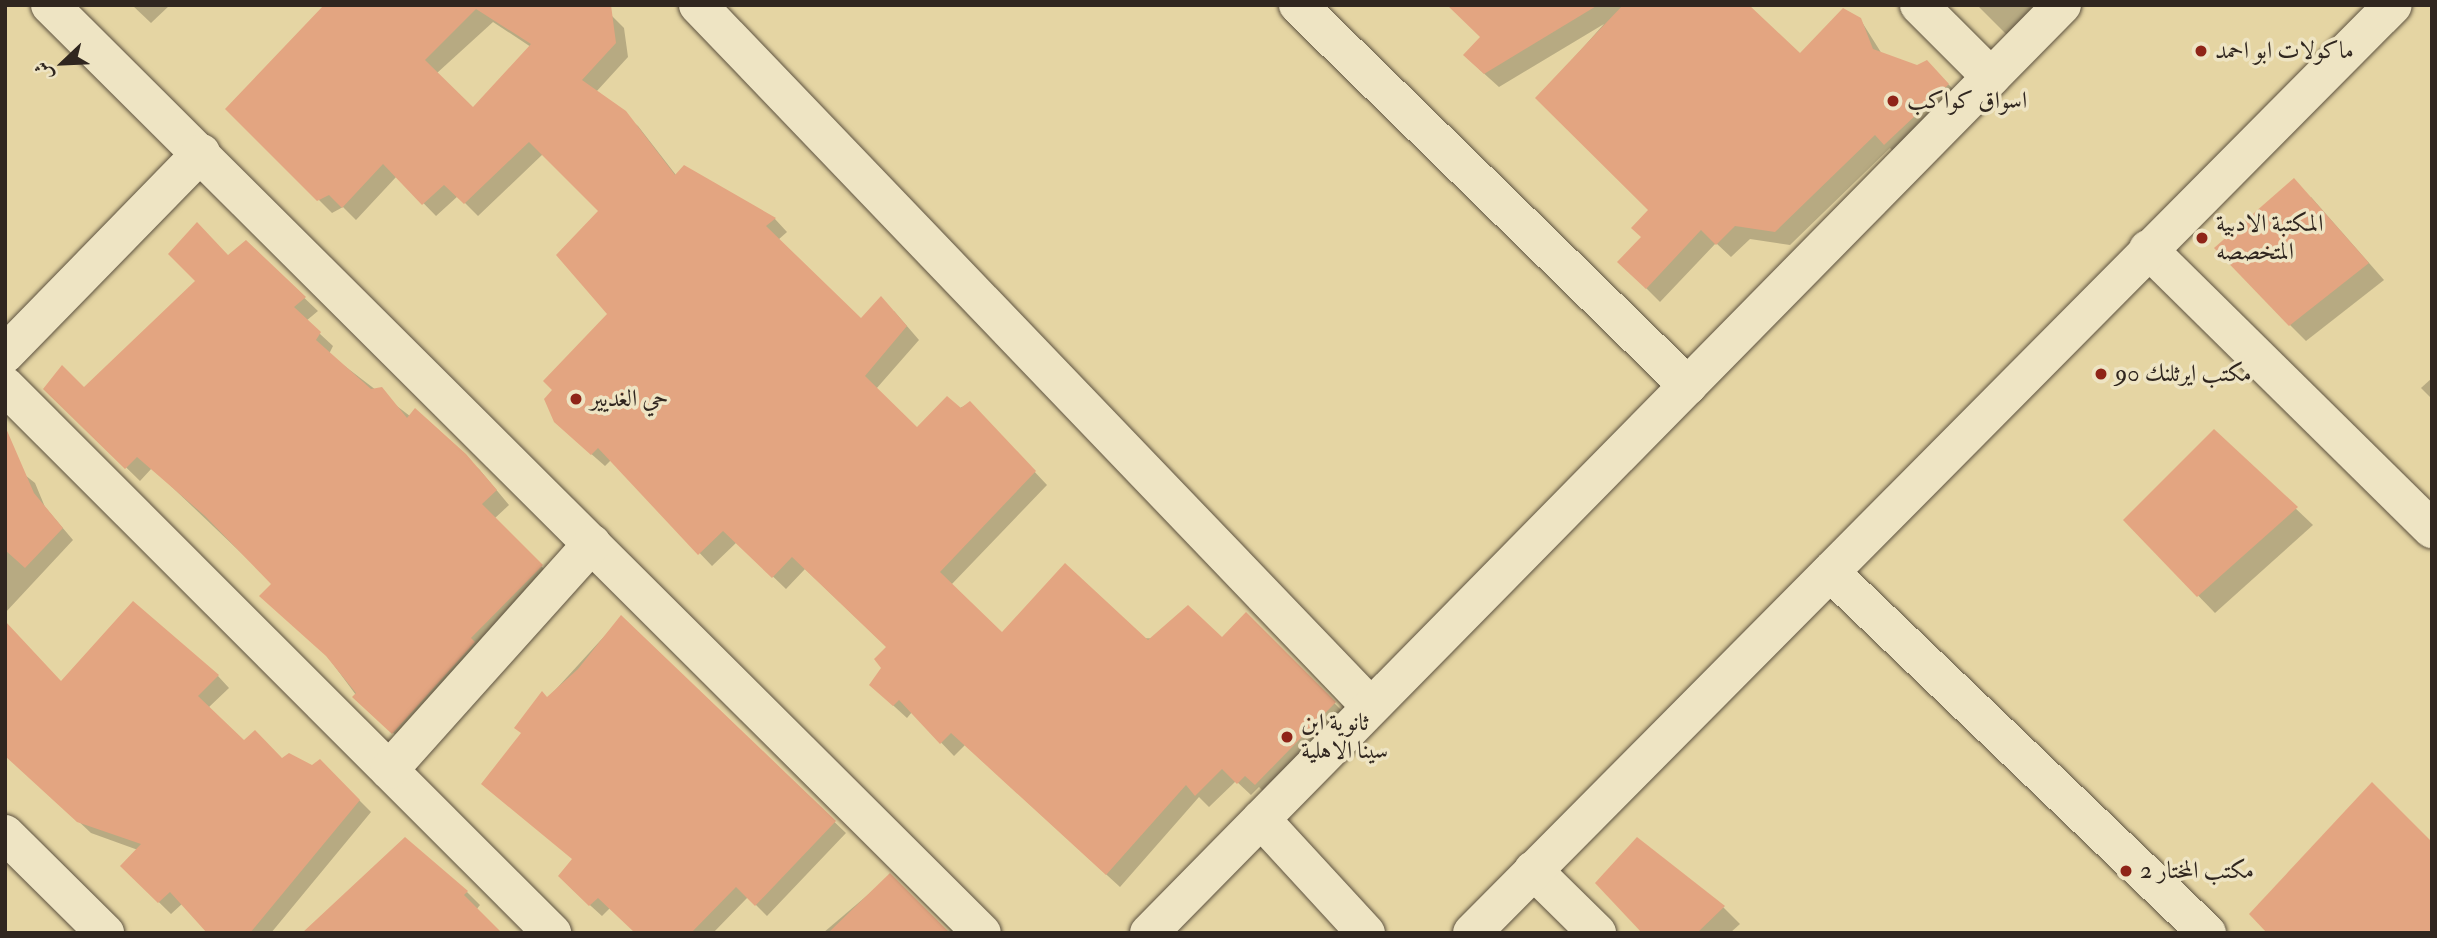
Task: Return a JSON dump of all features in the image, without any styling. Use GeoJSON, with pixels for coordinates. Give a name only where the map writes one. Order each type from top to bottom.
{"type":"FeatureCollection","features":[{"type":"Feature","properties":{"kind":"street"},"geometry":{"type":"LineString","coordinates":[[50,5],[982,933]]}},
{"type":"Feature","properties":{"kind":"street"},"geometry":{"type":"LineString","coordinates":[[698,5],[1371,706]]}},
{"type":"Feature","properties":{"kind":"street"},"geometry":{"type":"LineString","coordinates":[[1298,5],[1688,386]]}},
{"type":"Feature","properties":{"kind":"street"},"geometry":{"type":"LineString","coordinates":[[1919,5],[1991,77]]}},
{"type":"Feature","properties":{"kind":"street"},"geometry":{"type":"LineString","coordinates":[[1149,933],[2062,5]]}},
{"type":"Feature","properties":{"kind":"street"},"geometry":{"type":"LineString","coordinates":[[1472,933],[2148,248],[2393,5]]}},
{"type":"Feature","properties":{"kind":"street"},"geometry":{"type":"LineString","coordinates":[[5,354],[201,153]]}},
{"type":"Feature","properties":{"kind":"street"},"geometry":{"type":"LineString","coordinates":[[2148,248],[2432,529]]}},
{"type":"Feature","properties":{"kind":"street"},"geometry":{"type":"LineString","coordinates":[[5,386],[552,933]]}},
{"type":"Feature","properties":{"kind":"street"},"geometry":{"type":"LineString","coordinates":[[389,770],[592,544]]}},
{"type":"Feature","properties":{"kind":"street"},"geometry":{"type":"LineString","coordinates":[[1830,572],[2207,933]]}},
{"type":"Feature","properties":{"kind":"street"},"geometry":{"type":"LineString","coordinates":[[1261,818],[1366,933]]}},
{"type":"Feature","properties":{"kind":"street"},"geometry":{"type":"LineString","coordinates":[[5,834],[105,933]]}},
{"type":"Feature","properties":{"kind":"street"},"geometry":{"type":"LineString","coordinates":[[1533,870],[1597,933]]}},
{"type":"Feature","properties":{"kind":"building"},"geometry":{"type":"Polygon","coordinates":[[[324,5],[611,5],[616,43],[582,80],[626,111],[675,175],[684,165],[776,218],[766,226],[861,318],[881,296],[907,326],[865,376],[917,427],[947,396],[961,408],[970,401],[1036,471],[940,572],[1002,632],[1065,563],[1148,640],[1188,605],[1222,637],[1246,612],[1336,702],[1255,785],[1245,776],[1237,784],[1222,769],[1195,796],[1186,785],[1106,875],[951,733],[940,744],[899,700],[893,706],[869,685],[881,668],[874,659],[886,647],[792,557],[772,578],[723,531],[698,555],[598,448],[591,455],[554,422],[544,399],[552,390],[543,381],[607,314],[556,255],[598,211],[529,142],[464,204],[444,185],[422,205],[383,164],[342,208],[329,195],[317,201],[225,109],[324,5]],[[476,9],[425,60],[473,107],[531,44],[476,9]]]}},
{"type":"Feature","properties":{"kind":"building"},"geometry":{"type":"Polygon","coordinates":[[[1447,5],[1598,5],[1484,74],[1463,55],[1480,37],[1447,5]]]}},
{"type":"Feature","properties":{"kind":"building"},"geometry":{"type":"Polygon","coordinates":[[[1623,5],[1749,5],[1800,53],[1843,8],[1861,18],[1873,49],[1917,65],[1927,60],[1949,84],[1884,145],[1875,135],[1775,232],[1735,226],[1716,245],[1701,230],[1646,289],[1617,262],[1641,237],[1631,228],[1648,210],[1535,98],[1623,5]]]}},
{"type":"Feature","properties":{"kind":"building"},"geometry":{"type":"Polygon","coordinates":[[[2294,178],[2369,263],[2289,326],[2214,248],[2294,178]]]}},
{"type":"Feature","properties":{"kind":"building"},"geometry":{"type":"Polygon","coordinates":[[[197,222],[228,255],[246,240],[306,297],[294,307],[321,332],[316,340],[371,389],[382,387],[407,418],[415,408],[466,454],[497,490],[482,504],[543,565],[471,638],[475,642],[392,734],[352,697],[356,693],[326,656],[259,596],[271,584],[205,516],[137,457],[125,469],[43,389],[62,365],[84,387],[195,281],[168,254],[197,222]]]}},
{"type":"Feature","properties":{"kind":"building"},"geometry":{"type":"Polygon","coordinates":[[[5,426],[34,493],[63,528],[25,568],[5,550],[5,426]]]}},
{"type":"Feature","properties":{"kind":"building"},"geometry":{"type":"Polygon","coordinates":[[[2214,429],[2298,507],[2197,597],[2123,520],[2214,429]]]}},
{"type":"Feature","properties":{"kind":"building"},"geometry":{"type":"Polygon","coordinates":[[[133,601],[219,675],[198,696],[244,740],[255,730],[282,758],[289,753],[312,765],[320,759],[360,800],[250,933],[207,933],[170,892],[158,903],[120,866],[141,844],[77,822],[5,756],[5,621],[61,681],[133,601]]]}},
{"type":"Feature","properties":{"kind":"building"},"geometry":{"type":"Polygon","coordinates":[[[621,615],[836,821],[755,906],[736,887],[691,933],[635,933],[598,898],[589,906],[558,876],[572,859],[481,784],[521,733],[514,728],[542,691],[547,697],[578,669],[621,615]]]}},
{"type":"Feature","properties":{"kind":"building"},"geometry":{"type":"Polygon","coordinates":[[[2372,782],[2432,842],[2432,933],[2267,933],[2249,914],[2372,782]]]}},
{"type":"Feature","properties":{"kind":"building"},"geometry":{"type":"Polygon","coordinates":[[[405,837],[468,891],[464,895],[502,933],[302,933],[405,837]]]}},
{"type":"Feature","properties":{"kind":"building"},"geometry":{"type":"Polygon","coordinates":[[[1637,837],[1725,906],[1697,933],[1642,933],[1595,883],[1637,837]]]}},
{"type":"Feature","properties":{"kind":"building"},"geometry":{"type":"Polygon","coordinates":[[[890,873],[950,933],[828,933],[890,873]]]}},
{"type":"Feature","properties":{"kind":"place","name":"ماكولات ابو احمد"},"geometry":{"type":"Point","coordinates":[2201,51]}},
{"type":"Feature","properties":{"kind":"place","name":"اسواق كواكب"},"geometry":{"type":"Point","coordinates":[1893,101]}},
{"type":"Feature","properties":{"kind":"place","name":"المكتبة الادبية المتخصصه"},"geometry":{"type":"Point","coordinates":[2202,238]}},
{"type":"Feature","properties":{"kind":"place","name":"مكتب ايرثلنك 90"},"geometry":{"type":"Point","coordinates":[2101,374]}},
{"type":"Feature","properties":{"kind":"place","name":"حي الغديير"},"geometry":{"type":"Point","coordinates":[576,399]}},
{"type":"Feature","properties":{"kind":"place","name":"ثانوية ابن سينا الاهلية"},"geometry":{"type":"Point","coordinates":[1287,737]}},
{"type":"Feature","properties":{"kind":"place","name":"مكتب المختار 2"},"geometry":{"type":"Point","coordinates":[2126,871]}}]}
